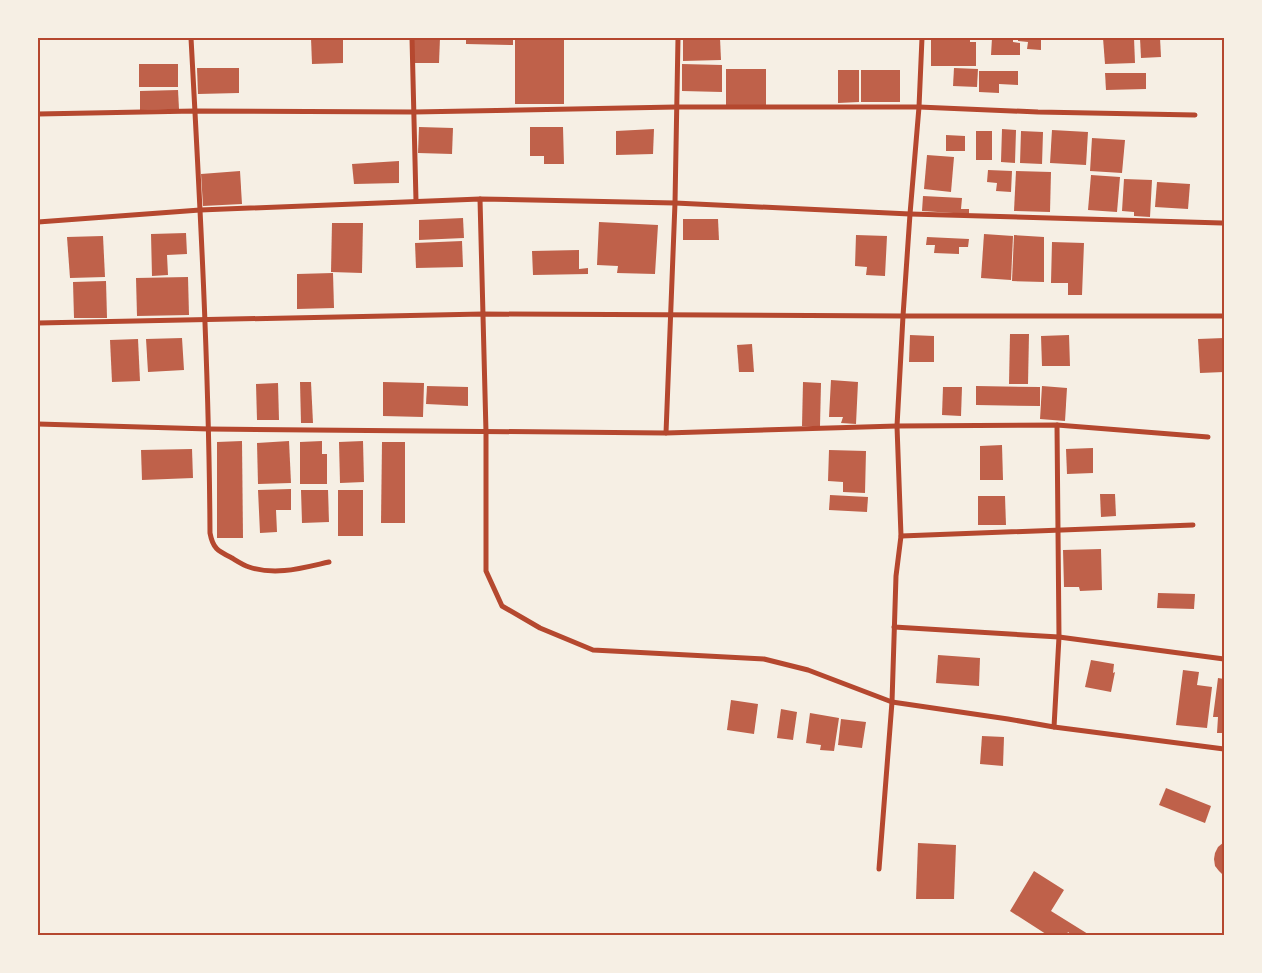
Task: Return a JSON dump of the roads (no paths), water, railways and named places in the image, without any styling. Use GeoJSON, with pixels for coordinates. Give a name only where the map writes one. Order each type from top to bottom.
{"type":"FeatureCollection","features":[{"type":"Feature","properties":{"kind":"street"},"geometry":{"type":"LineString","coordinates":[[191,38],[200,210],[209,429],[210,533],[212,542],[217,549],[247,567],[267,572],[289,571],[329,562]]}},
{"type":"Feature","properties":{"kind":"street"},"geometry":{"type":"LineString","coordinates":[[412,38],[416,201]]}},
{"type":"Feature","properties":{"kind":"street"},"geometry":{"type":"LineString","coordinates":[[666,433],[678,38]]}},
{"type":"Feature","properties":{"kind":"street"},"geometry":{"type":"LineString","coordinates":[[879,869],[892,702],[896,576],[900,536],[898,426],[922,38]]}},
{"type":"Feature","properties":{"kind":"street"},"geometry":{"type":"LineString","coordinates":[[38,114],[195,110],[414,112],[676,107],[919,107],[1038,112],[1196,115]]}},
{"type":"Feature","properties":{"kind":"street"},"geometry":{"type":"LineString","coordinates":[[480,199],[486,432],[486,571],[502,606],[540,628],[593,650],[764,659],[808,670],[892,702],[1054,727],[1224,749]]}},
{"type":"Feature","properties":{"kind":"street"},"geometry":{"type":"LineString","coordinates":[[38,222],[200,210],[480,199],[674,203],[910,214],[1222,223]]}},
{"type":"Feature","properties":{"kind":"street"},"geometry":{"type":"LineString","coordinates":[[38,324],[483,314],[1224,316]]}},
{"type":"Feature","properties":{"kind":"street"},"geometry":{"type":"LineString","coordinates":[[38,424],[209,429],[666,433],[898,426],[1057,425],[1208,437]]}},
{"type":"Feature","properties":{"kind":"street"},"geometry":{"type":"LineString","coordinates":[[1054,727],[1059,637],[1057,425]]}},
{"type":"Feature","properties":{"kind":"street"},"geometry":{"type":"LineString","coordinates":[[900,536],[1193,525]]}},
{"type":"Feature","properties":{"kind":"street"},"geometry":{"type":"LineString","coordinates":[[894,627],[1059,637],[1224,659]]}}]}
